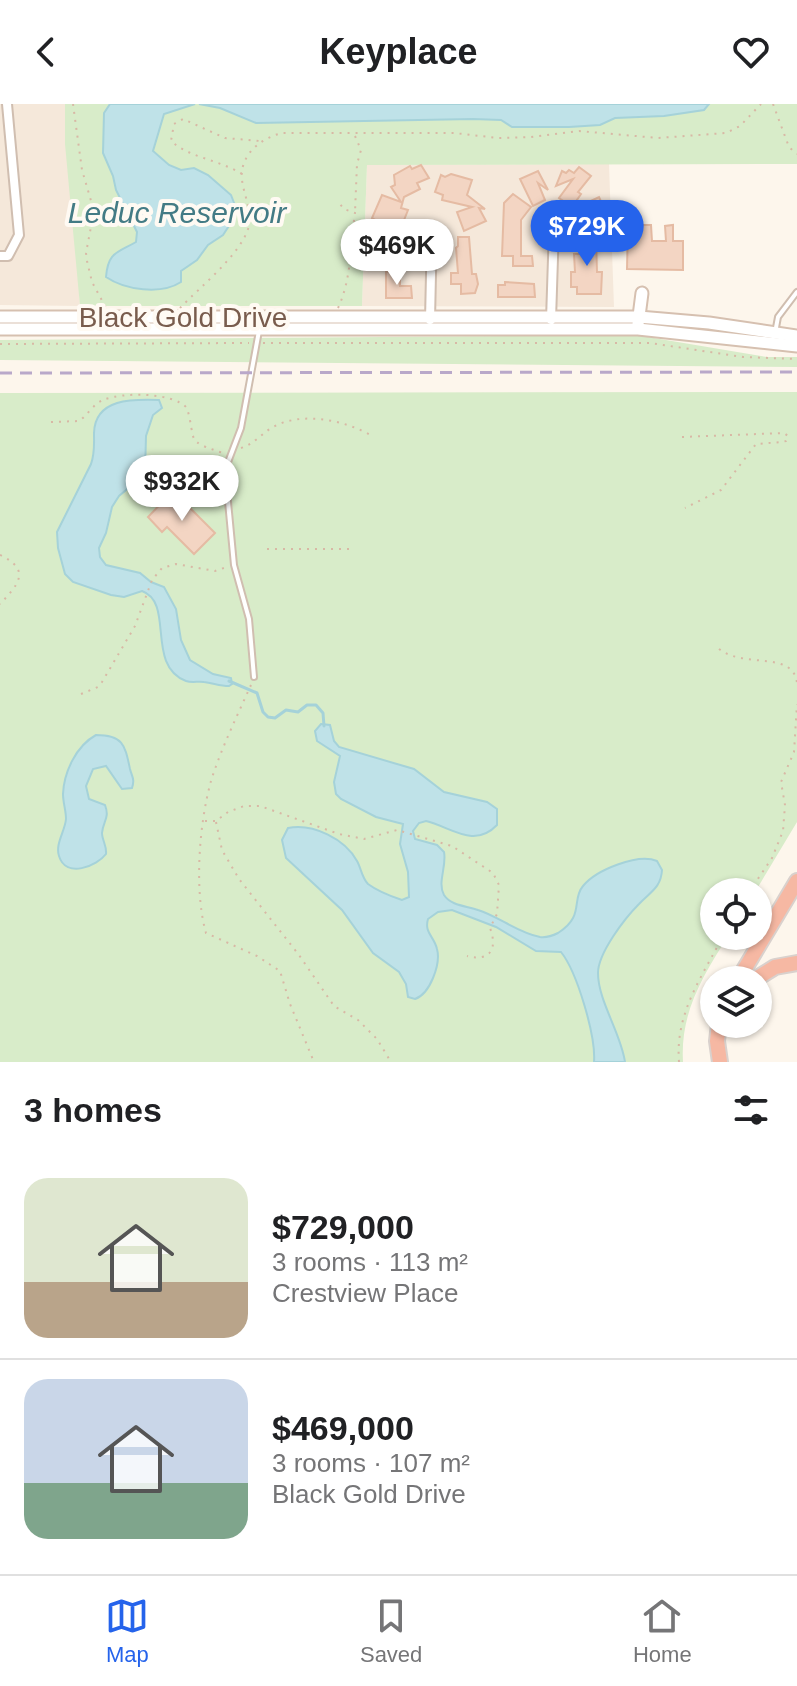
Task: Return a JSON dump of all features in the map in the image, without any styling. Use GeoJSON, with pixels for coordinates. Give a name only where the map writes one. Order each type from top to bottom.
{"type":"FeatureCollection","features":[{"type":"Feature","properties":{"kind":"highway"},"geometry":{"type":"LineString","coordinates":[[746,966],[797,881]]}},
{"type":"Feature","properties":{"kind":"highway"},"geometry":{"type":"LineString","coordinates":[[772,969],[797,963]]}},
{"type":"Feature","properties":{"kind":"highway"},"geometry":{"type":"LineString","coordinates":[[717,1038],[720,1062]]}},
{"type":"Feature","properties":{"kind":"highway"},"geometry":{"type":"LineString","coordinates":[[726,1038],[729,1062]]}},
{"type":"Feature","properties":{"kind":"main road"},"geometry":{"type":"LineString","coordinates":[[638,323],[642,293]]}},
{"type":"Feature","properties":{"kind":"main road","name":"Black Gold Drive"},"geometry":{"type":"LineString","coordinates":[[0,317],[638,323],[774,338],[797,336]]}},
{"type":"Feature","properties":{"kind":"main road","name":"Black Gold Drive"},"geometry":{"type":"LineString","coordinates":[[0,329],[259,329],[430,323]]}},
{"type":"Feature","properties":{"kind":"main road","name":"Black Gold Drive"},"geometry":{"type":"LineString","coordinates":[[774,338],[797,346]]}},
{"type":"Feature","properties":{"kind":"street"},"geometry":{"type":"LineString","coordinates":[[0,256],[8,256],[19,235],[7,104]]}},
{"type":"Feature","properties":{"kind":"street"},"geometry":{"type":"LineString","coordinates":[[551,323],[554,227]]}},
{"type":"Feature","properties":{"kind":"street"},"geometry":{"type":"LineString","coordinates":[[430,323],[432,228]]}},
{"type":"Feature","properties":{"kind":"lane"},"geometry":{"type":"LineString","coordinates":[[774,338],[778,317],[797,292]]}},
{"type":"Feature","properties":{"kind":"lane"},"geometry":{"type":"LineString","coordinates":[[252,680],[249,619],[234,565],[225,478],[229,456],[241,428],[259,329]]}},
{"type":"Feature","properties":{"kind":"path"},"geometry":{"type":"LineString","coordinates":[[73,104],[82,170],[94,211],[87,261],[92,282],[107,309]]}},
{"type":"Feature","properties":{"kind":"path"},"geometry":{"type":"LineString","coordinates":[[179,309],[236,250],[245,236],[250,221],[242,174],[250,152],[261,141],[282,133],[454,133],[498,138],[579,131],[658,138],[718,134],[740,126],[761,104]]}},
{"type":"Feature","properties":{"kind":"path"},"geometry":{"type":"LineString","coordinates":[[773,104],[789,147],[797,154]]}},
{"type":"Feature","properties":{"kind":"path"},"geometry":{"type":"LineString","coordinates":[[242,174],[199,154],[184,152],[171,141],[174,124],[183,119],[225,138],[261,141]]}},
{"type":"Feature","properties":{"kind":"path"},"geometry":{"type":"LineString","coordinates":[[338,309],[349,275],[357,164],[361,150],[353,134]]}},
{"type":"Feature","properties":{"kind":"path"},"geometry":{"type":"LineString","coordinates":[[339,203],[344,209],[355,213]]}},
{"type":"Feature","properties":{"kind":"path"},"geometry":{"type":"LineString","coordinates":[[0,344],[650,343],[743,357],[797,359]]}},
{"type":"Feature","properties":{"kind":"path"},"geometry":{"type":"LineString","coordinates":[[51,422],[79,421],[95,405],[109,398],[172,398],[187,408],[196,443],[229,456],[230,450],[247,446],[272,428],[291,421],[348,424],[372,436]]}},
{"type":"Feature","properties":{"kind":"path"},"geometry":{"type":"LineString","coordinates":[[682,437],[784,433],[788,436],[786,441],[756,444],[721,490],[685,508]]}},
{"type":"Feature","properties":{"kind":"path"},"geometry":{"type":"LineString","coordinates":[[267,549],[353,549]]}},
{"type":"Feature","properties":{"kind":"path"},"geometry":{"type":"LineString","coordinates":[[0,555],[16,564],[19,573],[17,583],[0,604]]}},
{"type":"Feature","properties":{"kind":"path"},"geometry":{"type":"LineString","coordinates":[[81,694],[102,682],[135,626],[152,580],[162,568],[176,564],[215,571],[234,565]]}},
{"type":"Feature","properties":{"kind":"path"},"geometry":{"type":"LineString","coordinates":[[719,649],[737,659],[785,664],[793,670],[797,683]]}},
{"type":"Feature","properties":{"kind":"path"},"geometry":{"type":"LineString","coordinates":[[252,680],[211,781],[204,821],[199,911],[206,933],[257,956],[280,971],[314,1062]]}},
{"type":"Feature","properties":{"kind":"path"},"geometry":{"type":"LineString","coordinates":[[758,878],[772,858],[783,831],[785,805],[781,782],[794,752],[797,704]]}},
{"type":"Feature","properties":{"kind":"path"},"geometry":{"type":"LineString","coordinates":[[204,821],[216,821],[244,806],[260,806],[339,834],[364,839],[397,830],[452,846],[493,873],[499,885],[500,900],[490,928],[495,940],[494,947],[488,954],[475,958],[467,956]]}},
{"type":"Feature","properties":{"kind":"path"},"geometry":{"type":"LineString","coordinates":[[216,821],[222,850],[239,879],[299,955],[334,1006],[358,1020],[377,1039],[391,1062]]}},
{"type":"Feature","properties":{"kind":"path"},"geometry":{"type":"LineString","coordinates":[[679,1062],[680,1029],[687,1005],[715,950]]}},
{"type":"Feature","properties":{"kind":"shaded area"},"geometry":{"type":"Polygon","coordinates":[[[0,104],[69,104],[80,306],[0,305],[0,104]]]}},
{"type":"Feature","properties":{"kind":"shaded area"},"geometry":{"type":"Polygon","coordinates":[[[609,164],[614,307],[362,306],[367,165],[609,164]]]}},
{"type":"Feature","properties":{"kind":"green space"},"geometry":{"type":"Polygon","coordinates":[[[65,104],[797,104],[797,164],[367,165],[362,306],[80,306],[65,144],[65,104]]]}},
{"type":"Feature","properties":{"kind":"green space"},"geometry":{"type":"Polygon","coordinates":[[[636,335],[767,357],[797,357],[797,367],[0,360],[0,340],[636,335]]]}},
{"type":"Feature","properties":{"kind":"green space"},"geometry":{"type":"Polygon","coordinates":[[[797,392],[797,822],[763,878],[700,878],[700,950],[720,950],[710,966],[700,966],[700,984],[685,1027],[683,1062],[0,1062],[0,393],[797,392]]]}},
{"type":"Feature","properties":{"kind":"water","name":"Leduc Reservoir"},"geometry":{"type":"Polygon","coordinates":[[[110,104],[195,104],[164,114],[153,151],[169,165],[181,170],[194,168],[208,175],[231,195],[236,208],[234,218],[223,235],[181,271],[181,282],[164,289],[123,285],[106,277],[111,258],[136,242],[137,232],[116,190],[103,153],[104,113],[110,104]]]}},
{"type":"Feature","properties":{"kind":"water","name":"Leduc Reservoir"},"geometry":{"type":"Polygon","coordinates":[[[199,104],[709,104],[704,110],[615,118],[600,125],[512,127],[501,120],[473,119],[256,123],[220,108],[199,104]]]}},
{"type":"Feature","properties":{"kind":"water"},"geometry":{"type":"Polygon","coordinates":[[[159,400],[162,408],[153,415],[146,436],[145,474],[119,496],[112,507],[99,548],[100,557],[106,565],[140,573],[164,587],[176,609],[181,640],[190,660],[213,674],[231,678],[232,684],[229,686],[188,682],[174,673],[166,662],[160,621],[152,598],[142,591],[124,597],[111,595],[73,582],[65,574],[58,548],[57,532],[91,464],[96,421],[101,413],[117,403],[159,400]]]}},
{"type":"Feature","properties":{"kind":"water"},"geometry":{"type":"Polygon","coordinates":[[[321,724],[330,725],[339,747],[414,769],[444,792],[487,802],[497,809],[497,825],[480,835],[462,834],[426,821],[419,823],[413,831],[415,839],[437,845],[444,852],[442,890],[447,899],[455,904],[486,913],[532,935],[549,936],[558,933],[572,920],[580,891],[597,874],[629,861],[657,861],[662,870],[657,886],[620,927],[599,965],[599,984],[625,1062],[594,1062],[584,1005],[561,952],[536,951],[496,927],[452,910],[438,912],[428,919],[428,931],[438,955],[436,970],[430,985],[420,996],[415,999],[408,997],[406,984],[399,972],[373,953],[342,910],[286,858],[282,840],[288,828],[318,830],[352,853],[368,884],[402,900],[409,897],[408,872],[400,844],[403,824],[376,817],[336,794],[334,782],[340,756],[317,741],[315,731],[321,724]]]}},
{"type":"Feature","properties":{"kind":"water"},"geometry":{"type":"Polygon","coordinates":[[[96,735],[112,737],[122,743],[133,785],[132,788],[122,789],[106,766],[93,769],[86,786],[89,799],[105,805],[107,816],[102,833],[106,854],[96,863],[75,869],[63,863],[58,851],[66,819],[64,786],[77,753],[96,735]]]}},
{"type":"Feature","properties":{"kind":"building"},"geometry":{"type":"Polygon","coordinates":[[[421,165],[429,178],[417,183],[420,189],[404,197],[401,208],[408,210],[397,238],[401,238],[400,247],[407,247],[407,261],[396,261],[396,254],[382,255],[381,230],[374,228],[377,221],[372,218],[382,195],[401,202],[391,187],[395,185],[394,175],[410,166],[412,169],[421,165]]]}},
{"type":"Feature","properties":{"kind":"building"},"geometry":{"type":"Polygon","coordinates":[[[579,167],[591,176],[578,192],[581,194],[572,207],[559,198],[573,179],[556,186],[562,171],[574,173],[579,167]]]}},
{"type":"Feature","properties":{"kind":"building"},"geometry":{"type":"Polygon","coordinates":[[[538,171],[548,190],[538,183],[545,200],[533,206],[520,179],[538,171]]]}},
{"type":"Feature","properties":{"kind":"building"},"geometry":{"type":"Polygon","coordinates":[[[451,174],[472,180],[467,195],[485,209],[479,208],[486,221],[464,231],[457,212],[472,207],[442,200],[443,195],[435,192],[441,175],[451,174]]]}},
{"type":"Feature","properties":{"kind":"building"},"geometry":{"type":"Polygon","coordinates":[[[513,194],[531,207],[521,220],[521,256],[532,256],[533,266],[513,266],[513,256],[502,256],[504,203],[513,194]]]}},
{"type":"Feature","properties":{"kind":"building"},"geometry":{"type":"Polygon","coordinates":[[[599,197],[605,211],[600,213],[604,223],[583,231],[579,219],[586,217],[580,206],[599,197]]]}},
{"type":"Feature","properties":{"kind":"building"},"geometry":{"type":"Polygon","coordinates":[[[628,225],[651,225],[652,241],[666,241],[665,226],[673,225],[673,241],[683,241],[683,270],[627,269],[628,225]]]}},
{"type":"Feature","properties":{"kind":"building"},"geometry":{"type":"Polygon","coordinates":[[[458,237],[469,237],[472,274],[476,274],[478,284],[475,293],[461,294],[461,284],[451,284],[451,273],[458,273],[458,237]]]}},
{"type":"Feature","properties":{"kind":"building"},"geometry":{"type":"Polygon","coordinates":[[[579,237],[596,237],[597,272],[602,272],[601,294],[577,294],[577,287],[571,287],[571,272],[575,272],[574,254],[580,254],[579,237]]]}},
{"type":"Feature","properties":{"kind":"building"},"geometry":{"type":"Polygon","coordinates":[[[386,272],[400,272],[400,286],[411,286],[412,298],[386,298],[386,272]]]}},
{"type":"Feature","properties":{"kind":"building"},"geometry":{"type":"Polygon","coordinates":[[[505,282],[534,284],[535,297],[498,297],[498,285],[505,285],[505,282]]]}},
{"type":"Feature","properties":{"kind":"building"},"geometry":{"type":"Polygon","coordinates":[[[189,465],[209,487],[197,498],[177,476],[189,465]]]}},
{"type":"Feature","properties":{"kind":"building"},"geometry":{"type":"Polygon","coordinates":[[[173,491],[215,533],[194,554],[167,527],[162,532],[148,517],[173,491]]]}},
{"type":"Feature","properties":{"kind":"waterway"},"geometry":{"type":"LineString","coordinates":[[229,681],[257,693],[263,712],[268,717],[275,718],[286,710],[298,712],[307,705],[316,705],[323,713],[324,726]]}},
{"type":"Feature","properties":{"kind":"railway"},"geometry":{"type":"LineString","coordinates":[[0,373],[797,372]]}}]}
